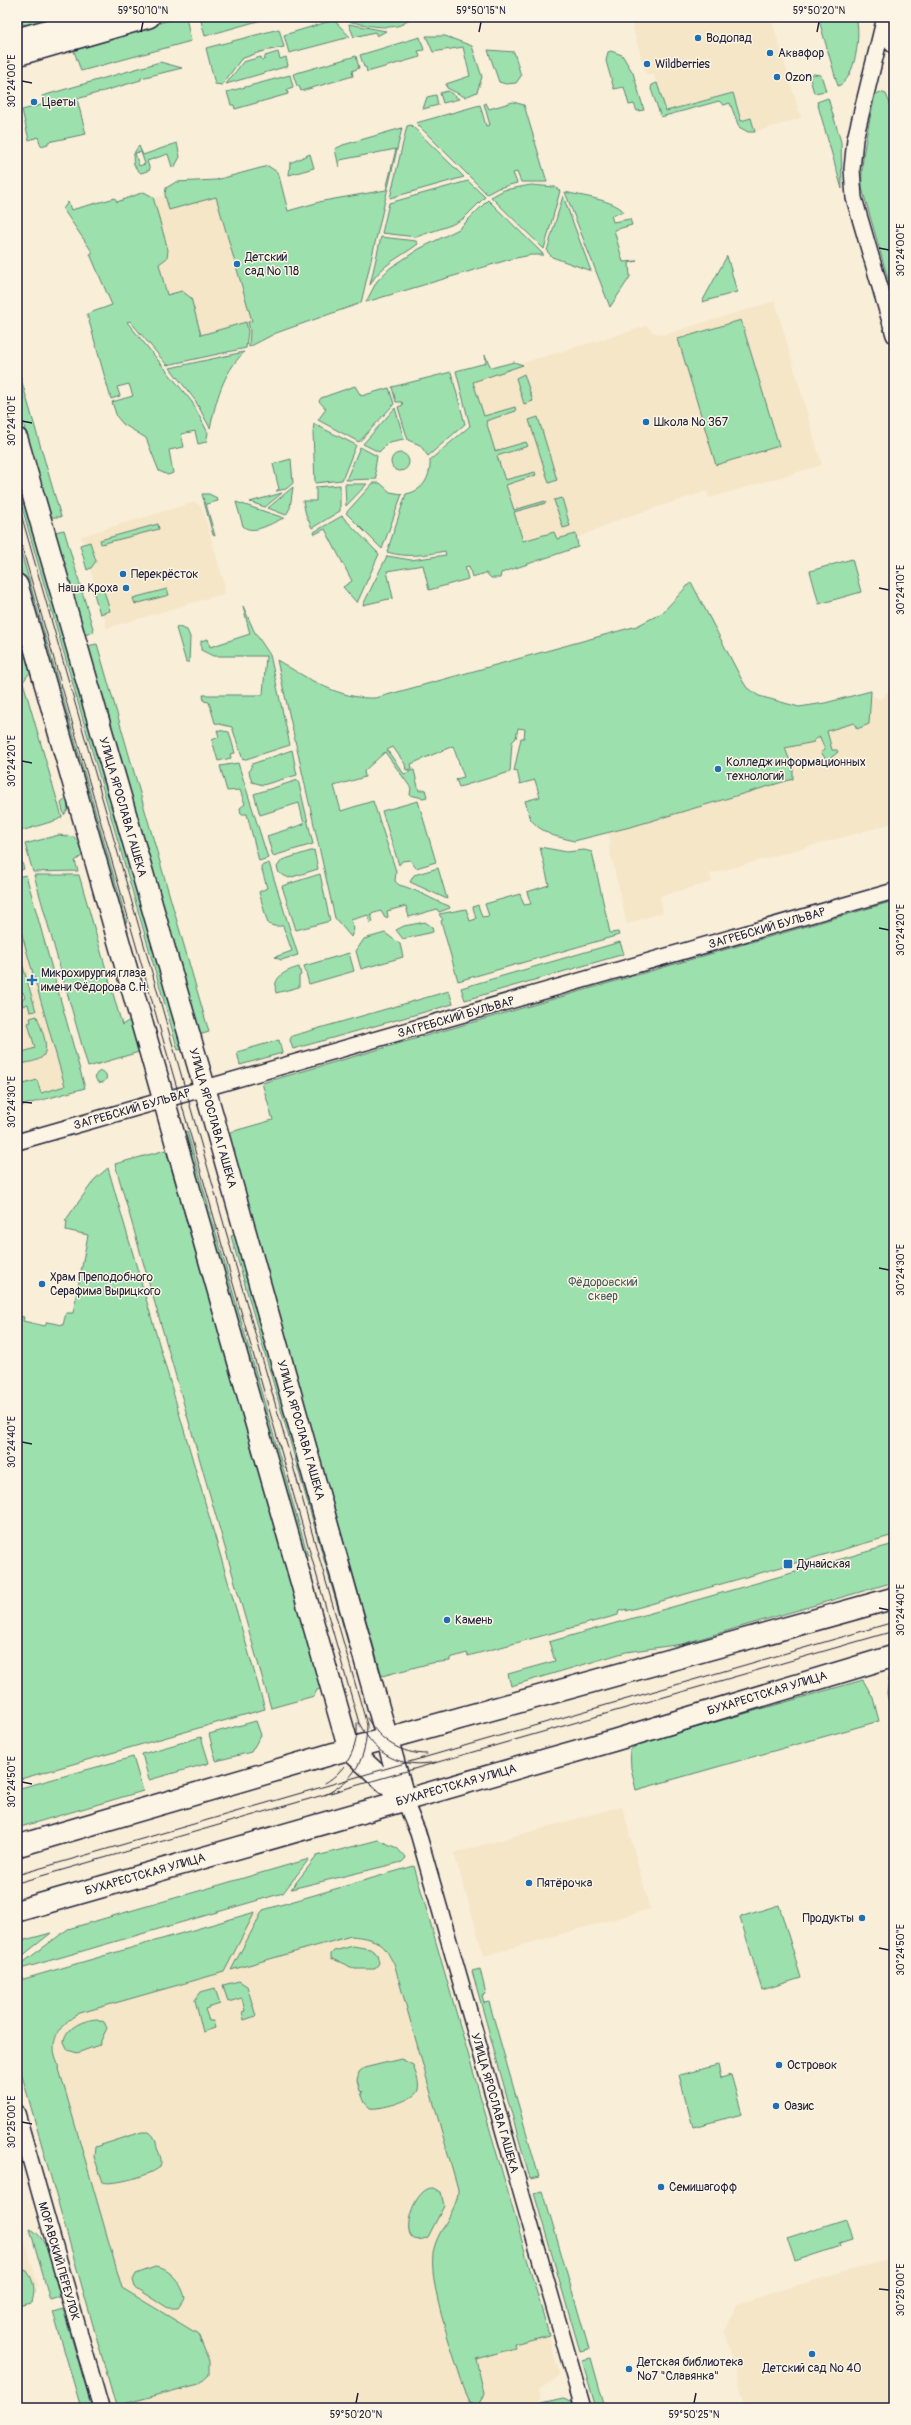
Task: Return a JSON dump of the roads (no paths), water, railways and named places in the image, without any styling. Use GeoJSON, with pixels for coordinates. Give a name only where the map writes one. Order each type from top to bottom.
{"type":"FeatureCollection","features":[{"type":"Feature","properties":{"kind":"street"},"geometry":{"type":"LineString","coordinates":[[17,39],[95,17]]}},
{"type":"Feature","properties":{"kind":"street"},"geometry":{"type":"LineString","coordinates":[[17,55],[149,17]]}},
{"type":"Feature","properties":{"kind":"street"},"geometry":{"type":"LineString","coordinates":[[886,17],[894,42]]}},
{"type":"Feature","properties":{"kind":"street"},"geometry":{"type":"LineString","coordinates":[[886,17],[855,139],[852,169],[854,198],[894,335]]}},
{"type":"Feature","properties":{"kind":"street","name":"УЛИЦА ЯРОСЛАВА ГАШЕКА"},"geometry":{"type":"LineString","coordinates":[[17,439],[204,1088],[404,1799],[422,1846],[583,2408]]}},
{"type":"Feature","properties":{"kind":"street"},"geometry":{"type":"LineString","coordinates":[[17,585],[349,1749]]}},
{"type":"Feature","properties":{"kind":"street","name":"ЗАГРЕБСКИЙ БУЛЬВАР"},"geometry":{"type":"LineString","coordinates":[[17,1142],[894,891]]}},
{"type":"Feature","properties":{"kind":"street"},"geometry":{"type":"LineString","coordinates":[[17,1846],[349,1749],[894,1598]]}},
{"type":"Feature","properties":{"kind":"street","name":"БУХАРЕСТСКАЯ УЛИЦА"},"geometry":{"type":"LineString","coordinates":[[17,1911],[404,1799],[615,1740],[894,1656]]}},
{"type":"Feature","properties":{"kind":"street","name":"УЛИЦА ЯРОСЛАВА ГАШЕКА"},"geometry":{"type":"LineString","coordinates":[[349,1749],[404,1799]]}},
{"type":"Feature","properties":{"kind":"street","name":"МОРАВСКИЙ ПЕРЕУЛОК"},"geometry":{"type":"LineString","coordinates":[[17,2113],[102,2408]]}},
{"type":"Feature","properties":{"kind":"tram line"},"geometry":{"type":"LineString","coordinates":[[17,500],[367,1725],[364,1748],[357,1767],[352,1775],[336,1789],[325,1795]]}},
{"type":"Feature","properties":{"kind":"tram line"},"geometry":{"type":"LineString","coordinates":[[17,530],[359,1723],[373,1744],[391,1758],[412,1764],[436,1762]]}},
{"type":"Feature","properties":{"kind":"tram line"},"geometry":{"type":"LineString","coordinates":[[17,1875],[894,1622]]}},
{"type":"Feature","properties":{"kind":"tram line"},"geometry":{"type":"LineString","coordinates":[[17,1883],[894,1631]]}},
{"type":"Feature","properties":{"kind":"tram line"},"geometry":{"type":"LineString","coordinates":[[367,1718],[378,1733],[392,1745],[408,1752],[427,1754]]}},
{"type":"Feature","properties":{"kind":"tram line"},"geometry":{"type":"LineString","coordinates":[[325,1783],[339,1772],[350,1758],[356,1741],[357,1723]]}},
{"type":"Feature","properties":{"kind":"place","name":"Водопад"},"geometry":{"type":"Point","coordinates":[698,38]}},
{"type":"Feature","properties":{"kind":"place","name":"Аквафор"},"geometry":{"type":"Point","coordinates":[770,53]}},
{"type":"Feature","properties":{"kind":"place","name":"Wildberries"},"geometry":{"type":"Point","coordinates":[647,64]}},
{"type":"Feature","properties":{"kind":"place","name":"Ozon"},"geometry":{"type":"Point","coordinates":[777,77]}},
{"type":"Feature","properties":{"kind":"place","name":"Цветы"},"geometry":{"type":"Point","coordinates":[34,102]}},
{"type":"Feature","properties":{"kind":"place","name":"Детский сад № 118"},"geometry":{"type":"Point","coordinates":[237,264]}},
{"type":"Feature","properties":{"kind":"place","name":"Школа № 367"},"geometry":{"type":"Point","coordinates":[646,422]}},
{"type":"Feature","properties":{"kind":"place","name":"Перекрёсток"},"geometry":{"type":"Point","coordinates":[123,574]}},
{"type":"Feature","properties":{"kind":"place","name":"Наша Кроха"},"geometry":{"type":"Point","coordinates":[126,588]}},
{"type":"Feature","properties":{"kind":"place","name":"Колледж информационных технологий"},"geometry":{"type":"Point","coordinates":[718,769]}},
{"type":"Feature","properties":{"kind":"place","name":"Микрохирургия глаза имени Фёдорова С.Н."},"geometry":{"type":"Point","coordinates":[32,980]}},
{"type":"Feature","properties":{"kind":"place","name":"Храм Преподобного Серафима Вырицкого"},"geometry":{"type":"Point","coordinates":[42,1284]}},
{"type":"Feature","properties":{"kind":"place","name":"Дунайская"},"geometry":{"type":"Point","coordinates":[788,1564]}},
{"type":"Feature","properties":{"kind":"place","name":"Камень"},"geometry":{"type":"Point","coordinates":[447,1620]}},
{"type":"Feature","properties":{"kind":"place","name":"Пятёрочка"},"geometry":{"type":"Point","coordinates":[529,1883]}},
{"type":"Feature","properties":{"kind":"place","name":"Продукты"},"geometry":{"type":"Point","coordinates":[862,1918]}},
{"type":"Feature","properties":{"kind":"place","name":"Островок"},"geometry":{"type":"Point","coordinates":[779,2065]}},
{"type":"Feature","properties":{"kind":"place","name":"Оазис"},"geometry":{"type":"Point","coordinates":[776,2106]}},
{"type":"Feature","properties":{"kind":"place","name":"Семишагофф"},"geometry":{"type":"Point","coordinates":[661,2187]}},
{"type":"Feature","properties":{"kind":"place","name":"Детский сад № 40"},"geometry":{"type":"Point","coordinates":[812,2354]}},
{"type":"Feature","properties":{"kind":"place","name":"Детская библиотека №7 \"Славянка\""},"geometry":{"type":"Point","coordinates":[629,2369]}},
{"type":"Feature","properties":{"kind":"park label","name":"Фёдоровский сквер"},"geometry":{"type":"Point","coordinates":[603,1289]}}]}
